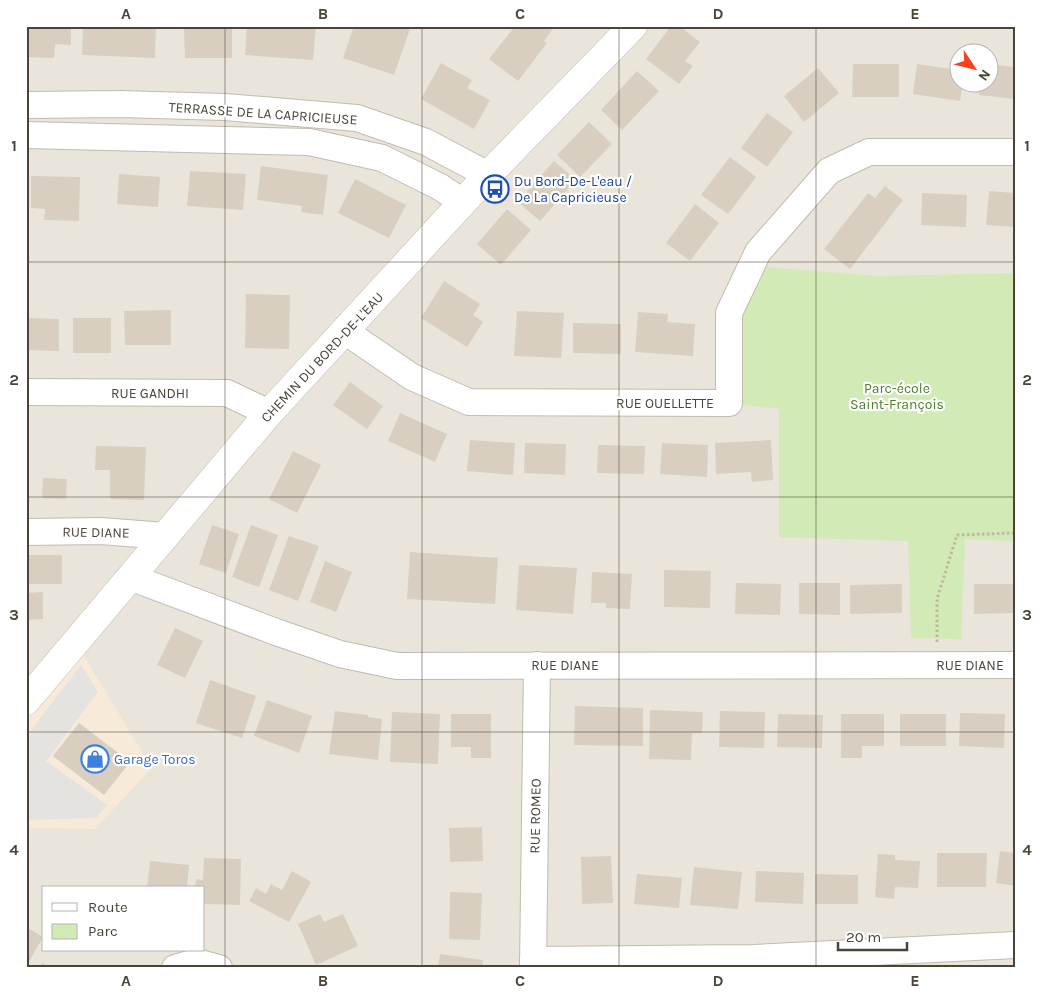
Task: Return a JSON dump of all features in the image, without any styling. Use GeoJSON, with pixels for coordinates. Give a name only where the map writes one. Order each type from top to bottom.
{"type":"FeatureCollection","features":[{"type":"Feature","properties":{"kind":"street","name":"CHEMIN DU BORD-DE-L'EAU"},"geometry":{"type":"LineString","coordinates":[[26,701],[269,413],[346,332],[488,175],[633,26]]}},
{"type":"Feature","properties":{"kind":"street","name":"TERRASSE DE LA CAPRICIEUSE"},"geometry":{"type":"LineString","coordinates":[[26,105],[120,104],[225,107],[357,118],[426,142],[488,175]]}},
{"type":"Feature","properties":{"kind":"street"},"geometry":{"type":"LineString","coordinates":[[120,104],[123,138]]}},
{"type":"Feature","properties":{"kind":"street","name":"TERRASSE DE LA CAPRICIEUSE"},"geometry":{"type":"LineString","coordinates":[[26,134],[309,142],[382,158],[440,187],[463,202]]}},
{"type":"Feature","properties":{"kind":"street","name":"RUE OUELLETTE"},"geometry":{"type":"LineString","coordinates":[[346,332],[412,377],[469,402],[729,403],[729,313],[758,252],[829,171],[869,152],[1015,152]]}},
{"type":"Feature","properties":{"kind":"street","name":"RUE GANDHI"},"geometry":{"type":"LineString","coordinates":[[26,392],[227,393],[269,413]]}},
{"type":"Feature","properties":{"kind":"street","name":"RUE DIANE"},"geometry":{"type":"LineString","coordinates":[[26,532],[101,531],[166,536]]}},
{"type":"Feature","properties":{"kind":"street","name":"RUE DIANE"},"geometry":{"type":"LineString","coordinates":[[130,577],[340,654],[396,666],[1015,665]]}},
{"type":"Feature","properties":{"kind":"street","name":"RUE ROMEO"},"geometry":{"type":"LineString","coordinates":[[533,964],[537,665]]}},
{"type":"Feature","properties":{"kind":"street"},"geometry":{"type":"LineString","coordinates":[[533,964],[754,958],[1015,945]]}},
{"type":"Feature","properties":{"kind":"street"},"geometry":{"type":"LineString","coordinates":[[175,968],[196,962],[219,968]]}},
{"type":"Feature","properties":{"kind":"path"},"geometry":{"type":"LineString","coordinates":[[937,665],[937,599],[957,535],[1015,533]]}},
{"type":"Feature","properties":{"kind":"shaded area"},"geometry":{"type":"Polygon","coordinates":[[[26,26],[1015,26],[1015,968],[26,968],[26,26]]]}},
{"type":"Feature","properties":{"kind":"shaded area"},"geometry":{"type":"Polygon","coordinates":[[[76,643],[152,768],[95,829],[26,828],[26,701],[76,643]]]}},
{"type":"Feature","properties":{"kind":"shaded area"},"geometry":{"type":"Polygon","coordinates":[[[81,665],[98,692],[46,761],[107,805],[96,818],[26,820],[26,737],[81,665]]]}},
{"type":"Feature","properties":{"kind":"green space","name":"Parc-école Saint-François"},"geometry":{"type":"Polygon","coordinates":[[[751,266],[878,276],[1015,273],[1015,541],[965,539],[961,639],[911,638],[908,541],[779,537],[779,409],[729,403],[729,313],[751,266]]]}},
{"type":"Feature","properties":{"kind":"building"},"geometry":{"type":"Polygon","coordinates":[[[26,26],[71,26],[71,45],[55,44],[54,58],[26,57],[26,26]]]}},
{"type":"Feature","properties":{"kind":"building"},"geometry":{"type":"Polygon","coordinates":[[[83,26],[156,26],[155,58],[82,55],[83,26]]]}},
{"type":"Feature","properties":{"kind":"building"},"geometry":{"type":"Polygon","coordinates":[[[247,26],[316,26],[313,60],[245,55],[247,26]]]}},
{"type":"Feature","properties":{"kind":"building"},"geometry":{"type":"Polygon","coordinates":[[[354,26],[381,26],[388,29],[389,26],[411,26],[394,75],[343,58],[354,26]]]}},
{"type":"Feature","properties":{"kind":"building"},"geometry":{"type":"Polygon","coordinates":[[[515,26],[555,26],[544,41],[547,43],[518,81],[489,59],[515,26]]]}},
{"type":"Feature","properties":{"kind":"building"},"geometry":{"type":"Polygon","coordinates":[[[671,26],[679,26],[700,42],[685,61],[693,66],[679,84],[646,59],[671,26]]]}},
{"type":"Feature","properties":{"kind":"building"},"geometry":{"type":"Polygon","coordinates":[[[232,27],[232,58],[185,58],[184,28],[232,27]]]}},
{"type":"Feature","properties":{"kind":"building"},"geometry":{"type":"Polygon","coordinates":[[[441,63],[472,80],[467,88],[490,100],[474,129],[421,99],[441,63]]]}},
{"type":"Feature","properties":{"kind":"building"},"geometry":{"type":"Polygon","coordinates":[[[853,64],[899,64],[899,97],[852,97],[853,64]]]}},
{"type":"Feature","properties":{"kind":"building"},"geometry":{"type":"Polygon","coordinates":[[[917,64],[948,69],[948,92],[961,92],[960,101],[913,94],[917,64]]]}},
{"type":"Feature","properties":{"kind":"building"},"geometry":{"type":"Polygon","coordinates":[[[998,65],[1015,67],[1015,99],[979,95],[979,92],[998,92],[998,65]]]}},
{"type":"Feature","properties":{"kind":"building"},"geometry":{"type":"Polygon","coordinates":[[[818,68],[839,93],[804,122],[784,96],[818,68]]]}},
{"type":"Feature","properties":{"kind":"building"},"geometry":{"type":"Polygon","coordinates":[[[637,71],[659,91],[622,130],[601,110],[637,71]]]}},
{"type":"Feature","properties":{"kind":"building"},"geometry":{"type":"Polygon","coordinates":[[[767,113],[793,132],[767,167],[741,148],[767,113]]]}},
{"type":"Feature","properties":{"kind":"building"},"geometry":{"type":"Polygon","coordinates":[[[589,122],[612,144],[580,177],[557,155],[589,122]]]}},
{"type":"Feature","properties":{"kind":"building"},"geometry":{"type":"Polygon","coordinates":[[[730,157],[756,177],[728,214],[701,195],[730,157]]]}},
{"type":"Feature","properties":{"kind":"building"},"geometry":{"type":"Polygon","coordinates":[[[554,161],[576,180],[540,221],[518,202],[554,161]]]}},
{"type":"Feature","properties":{"kind":"building"},"geometry":{"type":"Polygon","coordinates":[[[261,166],[328,175],[323,215],[301,212],[302,206],[257,200],[261,166]]]}},
{"type":"Feature","properties":{"kind":"building"},"geometry":{"type":"Polygon","coordinates":[[[190,171],[246,174],[243,210],[187,206],[190,171]]]}},
{"type":"Feature","properties":{"kind":"building"},"geometry":{"type":"Polygon","coordinates":[[[119,174],[160,177],[158,207],[117,204],[119,174]]]}},
{"type":"Feature","properties":{"kind":"building"},"geometry":{"type":"Polygon","coordinates":[[[31,176],[80,177],[79,221],[44,220],[45,209],[31,208],[31,176]]]}},
{"type":"Feature","properties":{"kind":"building"},"geometry":{"type":"Polygon","coordinates":[[[355,179],[406,205],[389,238],[338,213],[355,179]]]}},
{"type":"Feature","properties":{"kind":"building"},"geometry":{"type":"Polygon","coordinates":[[[885,186],[903,200],[850,269],[824,249],[868,193],[875,198],[885,186]]]}},
{"type":"Feature","properties":{"kind":"building"},"geometry":{"type":"Polygon","coordinates":[[[989,191],[1015,193],[1015,227],[986,225],[989,191]]]}},
{"type":"Feature","properties":{"kind":"building"},"geometry":{"type":"Polygon","coordinates":[[[922,193],[967,195],[966,227],[921,225],[922,193]]]}},
{"type":"Feature","properties":{"kind":"building"},"geometry":{"type":"Polygon","coordinates":[[[695,204],[719,223],[690,261],[666,243],[695,204]]]}},
{"type":"Feature","properties":{"kind":"building"},"geometry":{"type":"Polygon","coordinates":[[[507,209],[531,230],[501,265],[477,244],[507,209]]]}},
{"type":"Feature","properties":{"kind":"building"},"geometry":{"type":"Polygon","coordinates":[[[444,281],[480,304],[473,315],[483,322],[467,347],[421,318],[444,281]]]}},
{"type":"Feature","properties":{"kind":"building"},"geometry":{"type":"Polygon","coordinates":[[[246,294],[290,295],[289,349],[245,348],[246,294]]]}},
{"type":"Feature","properties":{"kind":"building"},"geometry":{"type":"Polygon","coordinates":[[[171,310],[171,345],[125,345],[124,311],[171,310]]]}},
{"type":"Feature","properties":{"kind":"building"},"geometry":{"type":"Polygon","coordinates":[[[517,311],[564,313],[561,358],[514,356],[517,311]]]}},
{"type":"Feature","properties":{"kind":"building"},"geometry":{"type":"Polygon","coordinates":[[[638,312],[668,314],[667,322],[695,324],[693,356],[635,352],[638,312]]]}},
{"type":"Feature","properties":{"kind":"building"},"geometry":{"type":"Polygon","coordinates":[[[26,318],[59,319],[59,351],[26,350],[26,318]]]}},
{"type":"Feature","properties":{"kind":"building"},"geometry":{"type":"Polygon","coordinates":[[[73,318],[111,318],[111,353],[73,353],[73,318]]]}},
{"type":"Feature","properties":{"kind":"building"},"geometry":{"type":"Polygon","coordinates":[[[573,323],[621,324],[621,354],[573,353],[573,323]]]}},
{"type":"Feature","properties":{"kind":"building"},"geometry":{"type":"Polygon","coordinates":[[[350,382],[383,406],[367,429],[333,405],[350,382]]]}},
{"type":"Feature","properties":{"kind":"building"},"geometry":{"type":"Polygon","coordinates":[[[400,413],[447,434],[435,462],[388,441],[400,413]]]}},
{"type":"Feature","properties":{"kind":"building"},"geometry":{"type":"Polygon","coordinates":[[[470,440],[515,443],[513,475],[467,471],[470,440]]]}},
{"type":"Feature","properties":{"kind":"building"},"geometry":{"type":"Polygon","coordinates":[[[771,440],[773,480],[752,482],[751,472],[716,474],[715,443],[771,440]]]}},
{"type":"Feature","properties":{"kind":"building"},"geometry":{"type":"Polygon","coordinates":[[[525,443],[566,444],[565,475],[524,473],[525,443]]]}},
{"type":"Feature","properties":{"kind":"building"},"geometry":{"type":"Polygon","coordinates":[[[662,443],[708,445],[707,477],[660,474],[662,443]]]}},
{"type":"Feature","properties":{"kind":"building"},"geometry":{"type":"Polygon","coordinates":[[[598,445],[645,446],[644,474],[597,473],[598,445]]]}},
{"type":"Feature","properties":{"kind":"building"},"geometry":{"type":"Polygon","coordinates":[[[96,446],[146,447],[144,500],[110,499],[110,470],[95,470],[96,446]]]}},
{"type":"Feature","properties":{"kind":"building"},"geometry":{"type":"Polygon","coordinates":[[[293,451],[321,465],[297,513],[269,499],[293,451]]]}},
{"type":"Feature","properties":{"kind":"building"},"geometry":{"type":"Polygon","coordinates":[[[43,478],[67,479],[66,499],[42,498],[43,478]]]}},
{"type":"Feature","properties":{"kind":"building"},"geometry":{"type":"Polygon","coordinates":[[[212,525],[239,534],[226,573],[199,564],[212,525]]]}},
{"type":"Feature","properties":{"kind":"building"},"geometry":{"type":"Polygon","coordinates":[[[251,525],[278,535],[259,587],[232,577],[251,525]]]}},
{"type":"Feature","properties":{"kind":"building"},"geometry":{"type":"Polygon","coordinates":[[[289,536],[319,546],[298,601],[269,590],[289,536]]]}},
{"type":"Feature","properties":{"kind":"building"},"geometry":{"type":"Polygon","coordinates":[[[410,552],[498,558],[495,604],[407,599],[410,552]]]}},
{"type":"Feature","properties":{"kind":"building"},"geometry":{"type":"Polygon","coordinates":[[[26,555],[62,555],[62,584],[26,584],[26,555]]]}},
{"type":"Feature","properties":{"kind":"building"},"geometry":{"type":"Polygon","coordinates":[[[325,561],[352,572],[336,612],[310,602],[325,561]]]}},
{"type":"Feature","properties":{"kind":"building"},"geometry":{"type":"Polygon","coordinates":[[[519,565],[577,568],[573,614],[516,610],[519,565]]]}},
{"type":"Feature","properties":{"kind":"building"},"geometry":{"type":"Polygon","coordinates":[[[664,570],[711,571],[710,608],[664,607],[664,570]]]}},
{"type":"Feature","properties":{"kind":"building"},"geometry":{"type":"Polygon","coordinates":[[[592,572],[632,574],[630,609],[606,608],[606,603],[591,603],[592,572]]]}},
{"type":"Feature","properties":{"kind":"building"},"geometry":{"type":"Polygon","coordinates":[[[736,583],[781,584],[780,615],[735,614],[736,583]]]}},
{"type":"Feature","properties":{"kind":"building"},"geometry":{"type":"Polygon","coordinates":[[[799,583],[840,583],[840,615],[799,614],[799,583]]]}},
{"type":"Feature","properties":{"kind":"building"},"geometry":{"type":"Polygon","coordinates":[[[902,584],[902,613],[850,614],[850,585],[902,584]]]}},
{"type":"Feature","properties":{"kind":"building"},"geometry":{"type":"Polygon","coordinates":[[[974,584],[1015,584],[1015,613],[974,614],[974,584]]]}},
{"type":"Feature","properties":{"kind":"building"},"geometry":{"type":"Polygon","coordinates":[[[43,592],[43,619],[26,620],[26,593],[43,592]]]}},
{"type":"Feature","properties":{"kind":"building"},"geometry":{"type":"Polygon","coordinates":[[[175,628],[203,641],[185,678],[157,665],[175,628]]]}},
{"type":"Feature","properties":{"kind":"building"},"geometry":{"type":"Polygon","coordinates":[[[210,680],[256,696],[242,738],[196,723],[210,680]]]}},
{"type":"Feature","properties":{"kind":"building"},"geometry":{"type":"Polygon","coordinates":[[[267,700],[312,716],[299,753],[254,736],[267,700]]]}},
{"type":"Feature","properties":{"kind":"building"},"geometry":{"type":"Polygon","coordinates":[[[575,706],[643,708],[643,746],[574,745],[575,706]]]}},
{"type":"Feature","properties":{"kind":"building"},"geometry":{"type":"Polygon","coordinates":[[[650,710],[703,712],[702,733],[692,733],[691,760],[649,759],[650,710]]]}},
{"type":"Feature","properties":{"kind":"building"},"geometry":{"type":"Polygon","coordinates":[[[335,711],[368,715],[368,717],[382,719],[378,760],[329,754],[335,711]]]}},
{"type":"Feature","properties":{"kind":"building"},"geometry":{"type":"Polygon","coordinates":[[[720,711],[765,712],[764,748],[719,747],[720,711]]]}},
{"type":"Feature","properties":{"kind":"building"},"geometry":{"type":"Polygon","coordinates":[[[392,712],[440,714],[438,764],[390,762],[392,712]]]}},
{"type":"Feature","properties":{"kind":"building"},"geometry":{"type":"Polygon","coordinates":[[[960,713],[1005,714],[1004,748],[959,746],[960,713]]]}},
{"type":"Feature","properties":{"kind":"building"},"geometry":{"type":"Polygon","coordinates":[[[451,714],[491,714],[491,758],[471,758],[471,747],[451,747],[451,714]]]}},
{"type":"Feature","properties":{"kind":"building"},"geometry":{"type":"Polygon","coordinates":[[[778,714],[823,715],[822,748],[777,747],[778,714]]]}},
{"type":"Feature","properties":{"kind":"building"},"geometry":{"type":"Polygon","coordinates":[[[841,714],[884,714],[884,746],[862,746],[862,758],[841,758],[841,714]]]}},
{"type":"Feature","properties":{"kind":"building"},"geometry":{"type":"Polygon","coordinates":[[[900,714],[946,714],[946,746],[900,746],[900,714]]]}},
{"type":"Feature","properties":{"kind":"building"},"geometry":{"type":"Polygon","coordinates":[[[79,723],[130,762],[104,795],[53,756],[79,723]]]}},
{"type":"Feature","properties":{"kind":"building"},"geometry":{"type":"Polygon","coordinates":[[[482,827],[483,861],[450,862],[449,828],[482,827]]]}},
{"type":"Feature","properties":{"kind":"building"},"geometry":{"type":"Polygon","coordinates":[[[1000,851],[1015,853],[1015,886],[996,883],[1000,851]]]}},
{"type":"Feature","properties":{"kind":"building"},"geometry":{"type":"Polygon","coordinates":[[[937,853],[987,853],[986,887],[937,887],[937,853]]]}},
{"type":"Feature","properties":{"kind":"building"},"geometry":{"type":"Polygon","coordinates":[[[878,854],[895,855],[895,860],[920,861],[918,888],[895,887],[894,899],[875,897],[878,854]]]}},
{"type":"Feature","properties":{"kind":"building"},"geometry":{"type":"Polygon","coordinates":[[[611,856],[613,903],[582,904],[581,857],[611,856]]]}},
{"type":"Feature","properties":{"kind":"building"},"geometry":{"type":"Polygon","coordinates":[[[204,858],[241,859],[240,905],[205,904],[205,886],[195,886],[196,879],[203,880],[204,858]]]}},
{"type":"Feature","properties":{"kind":"building"},"geometry":{"type":"Polygon","coordinates":[[[150,861],[189,865],[187,886],[147,886],[150,861]]]}},
{"type":"Feature","properties":{"kind":"building"},"geometry":{"type":"Polygon","coordinates":[[[694,867],[742,872],[738,909],[690,905],[694,867]]]}},
{"type":"Feature","properties":{"kind":"building"},"geometry":{"type":"Polygon","coordinates":[[[292,871],[311,882],[289,922],[249,901],[256,888],[266,894],[271,884],[282,890],[292,871]]]}},
{"type":"Feature","properties":{"kind":"building"},"geometry":{"type":"Polygon","coordinates":[[[756,871],[804,873],[803,904],[755,902],[756,871]]]}},
{"type":"Feature","properties":{"kind":"building"},"geometry":{"type":"Polygon","coordinates":[[[637,874],[682,878],[679,908],[634,904],[637,874]]]}},
{"type":"Feature","properties":{"kind":"building"},"geometry":{"type":"Polygon","coordinates":[[[815,874],[858,875],[858,904],[815,904],[815,874]]]}},
{"type":"Feature","properties":{"kind":"building"},"geometry":{"type":"Polygon","coordinates":[[[450,892],[482,893],[480,940],[449,939],[450,892]]]}},
{"type":"Feature","properties":{"kind":"building"},"geometry":{"type":"Polygon","coordinates":[[[320,914],[324,922],[343,914],[358,946],[316,965],[298,924],[320,914]]]}},
{"type":"Feature","properties":{"kind":"building"},"geometry":{"type":"Polygon","coordinates":[[[26,927],[42,936],[42,939],[26,967],[26,927]]]}},
{"type":"Feature","properties":{"kind":"building"},"geometry":{"type":"Polygon","coordinates":[[[440,954],[483,960],[482,968],[438,968],[440,954]]]}},
{"type":"Feature","properties":{"kind":"building"},"geometry":{"type":"Polygon","coordinates":[[[42,963],[54,968],[40,968],[42,963]]]}},
{"type":"Feature","properties":{"kind":"place","name":"Du Bord-De-L'eau / De La Capricieuse"},"geometry":{"type":"Point","coordinates":[495,189]}},
{"type":"Feature","properties":{"kind":"place","name":"Garage Toros"},"geometry":{"type":"Point","coordinates":[95,759]}}]}
